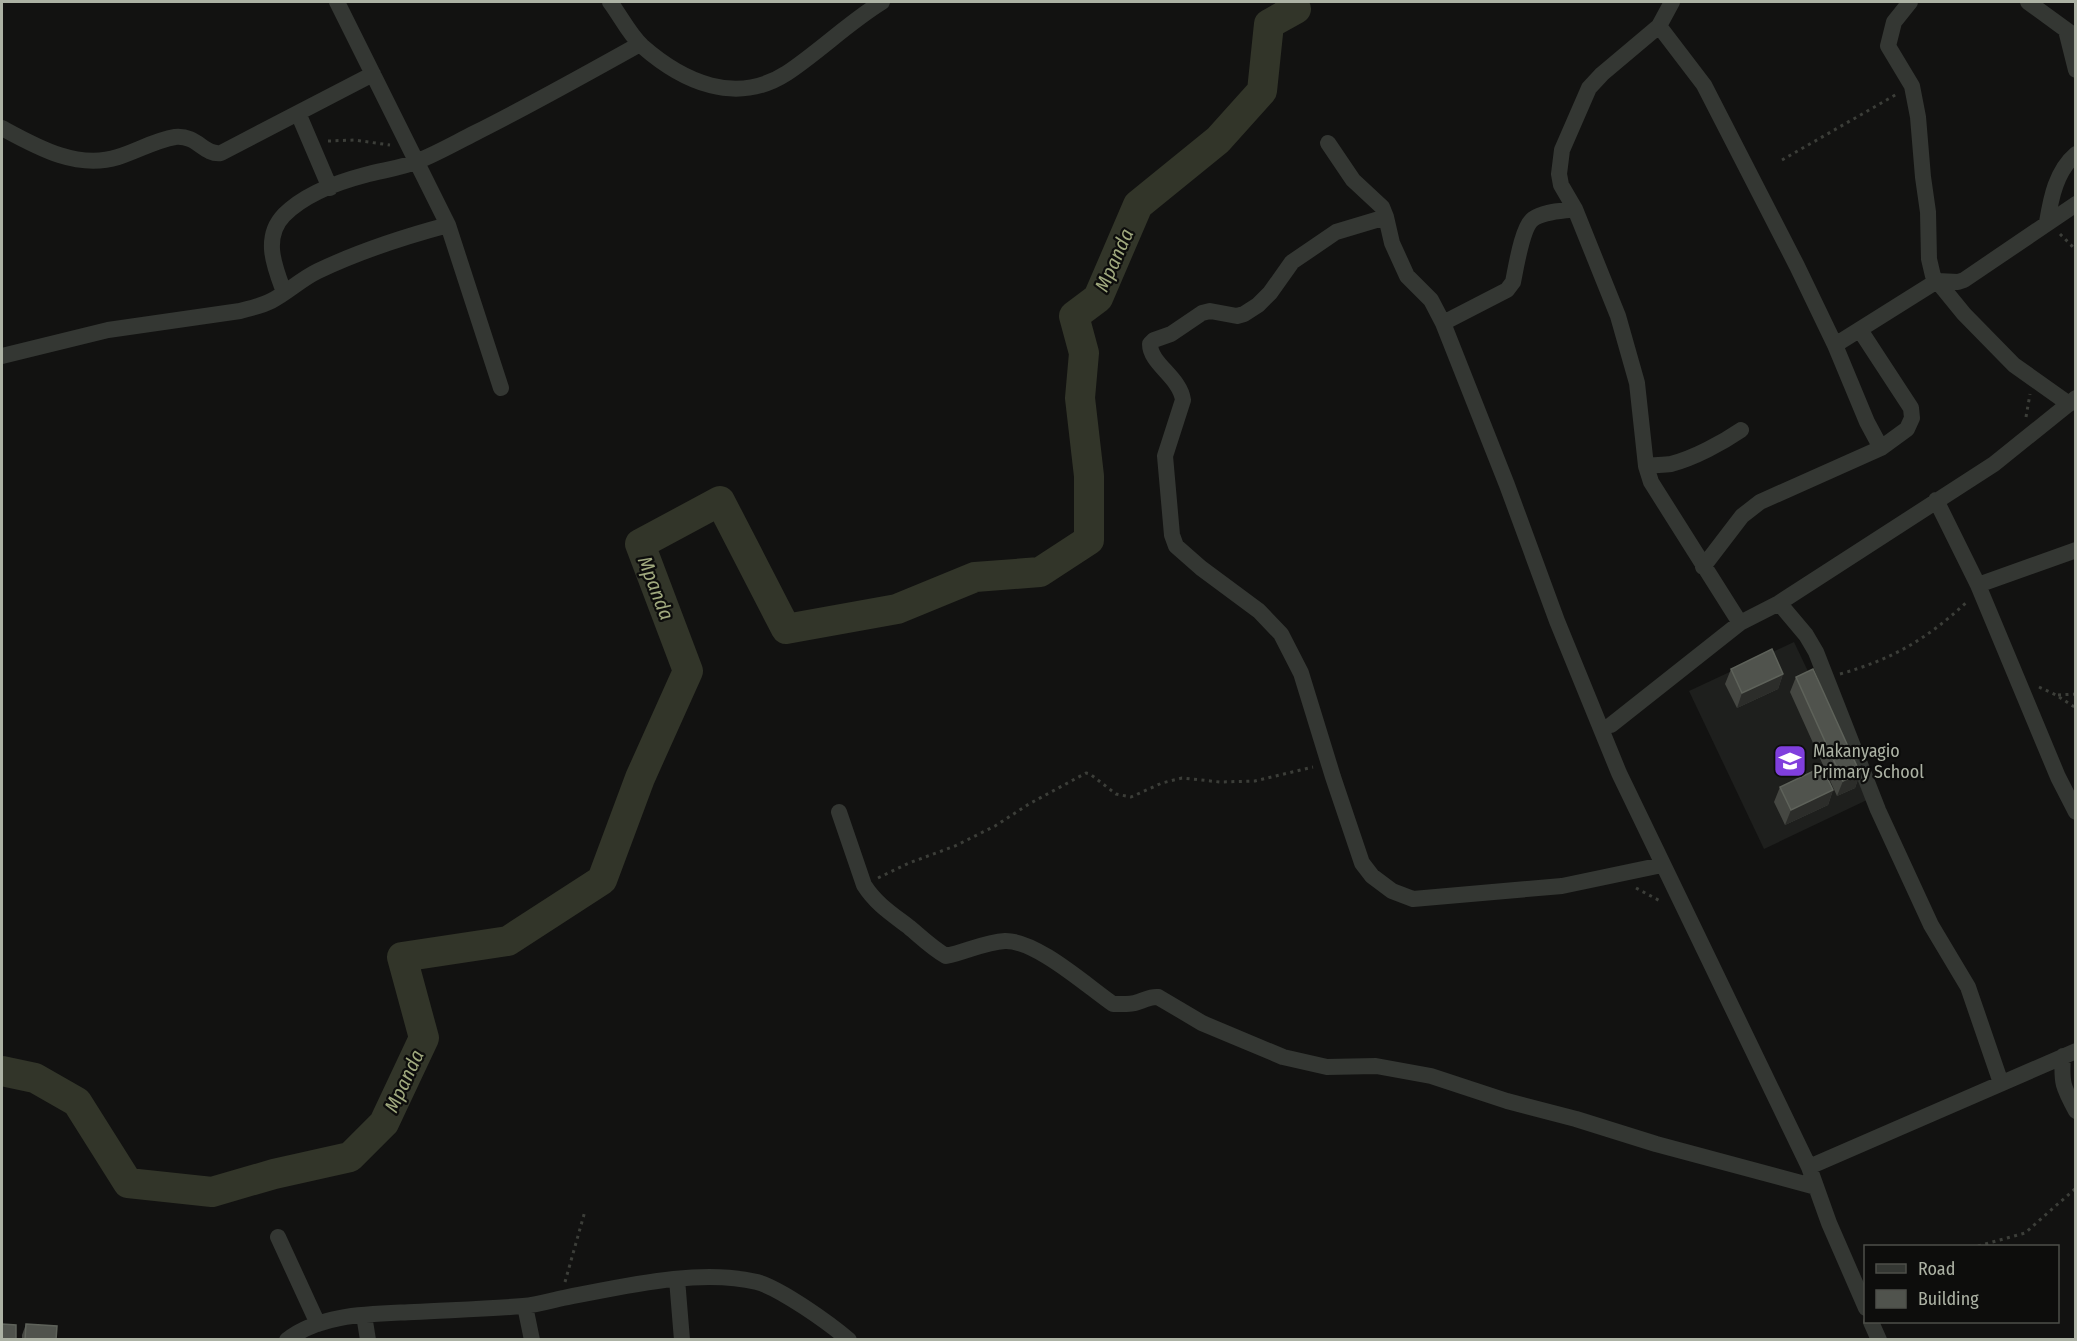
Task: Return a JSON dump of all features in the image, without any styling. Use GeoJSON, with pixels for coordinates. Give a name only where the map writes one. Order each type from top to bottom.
{"type":"FeatureCollection","features":[{"type":"Feature","properties":{"kind":"street"},"geometry":{"type":"LineString","coordinates":[[337,2],[448,225],[501,388]]}},
{"type":"Feature","properties":{"kind":"street"},"geometry":{"type":"LineString","coordinates":[[610,2],[640,44],[687,77],[711,87],[742,89],[766,84],[787,73],[841,29],[882,2]]}},
{"type":"Feature","properties":{"kind":"street"},"geometry":{"type":"LineString","coordinates":[[1672,2],[1659,26],[1602,74],[1589,88],[1562,150],[1559,174],[1561,185],[1575,209],[1618,316],[1637,383],[1646,466],[1652,482],[1740,623]]}},
{"type":"Feature","properties":{"kind":"street"},"geometry":{"type":"LineString","coordinates":[[1611,725],[1740,623],[1779,603],[1994,464],[2073,401],[2014,365],[1964,314],[1937,282],[1931,271],[1928,212],[1918,117],[1912,86],[1888,46],[1894,22],[1910,2]]}},
{"type":"Feature","properties":{"kind":"street"},"geometry":{"type":"LineString","coordinates":[[2028,2],[2071,33],[2076,70]]}},
{"type":"Feature","properties":{"kind":"street"},"geometry":{"type":"LineString","coordinates":[[1659,26],[1704,85],[1797,266],[1835,345],[1867,422],[1881,448]]}},
{"type":"Feature","properties":{"kind":"street"},"geometry":{"type":"LineString","coordinates":[[284,292],[271,252],[274,231],[284,216],[309,198],[518,111],[640,44]]}},
{"type":"Feature","properties":{"kind":"street"},"geometry":{"type":"LineString","coordinates":[[2,128],[48,152],[95,162],[117,158],[174,137],[195,140],[209,152],[220,153],[373,74]]}},
{"type":"Feature","properties":{"kind":"street"},"geometry":{"type":"LineString","coordinates":[[298,112],[330,188]]}},
{"type":"Feature","properties":{"kind":"street"},"geometry":{"type":"LineString","coordinates":[[1329,143],[1353,180],[1382,207],[1392,243],[1407,276],[1431,300],[1443,323],[1507,484],[1557,621],[1619,773],[1809,1167],[1829,1223],[1864,1303]]}},
{"type":"Feature","properties":{"kind":"street"},"geometry":{"type":"LineString","coordinates":[[2047,222],[2052,192],[2066,166],[2076,154]]}},
{"type":"Feature","properties":{"kind":"street"},"geometry":{"type":"LineString","coordinates":[[1835,345],[1937,282],[1964,280],[2076,204]]}},
{"type":"Feature","properties":{"kind":"street"},"geometry":{"type":"LineString","coordinates":[[1443,323],[1507,290],[1513,282],[1527,226],[1533,219],[1544,214],[1575,209]]}},
{"type":"Feature","properties":{"kind":"street"},"geometry":{"type":"LineString","coordinates":[[1386,217],[1336,232],[1292,262],[1270,293],[1244,314],[1237,316],[1210,311],[1150,344],[1151,353],[1179,387],[1183,400],[1165,456],[1172,535],[1176,546],[1201,568],[1260,612],[1281,634],[1301,673],[1362,862],[1372,876],[1392,891],[1413,899],[1563,886],[1662,865]]}},
{"type":"Feature","properties":{"kind":"street"},"geometry":{"type":"LineString","coordinates":[[2,356],[108,330],[240,311],[259,306],[273,300],[314,273],[345,259],[376,246],[448,225]]}},
{"type":"Feature","properties":{"kind":"street"},"geometry":{"type":"LineString","coordinates":[[1703,567],[1742,516],[1760,502],[1881,448],[1907,429],[1912,418],[1911,408],[1860,330]]}},
{"type":"Feature","properties":{"kind":"street"},"geometry":{"type":"LineString","coordinates":[[1646,466],[1671,464],[1725,441],[1741,430]]}},
{"type":"Feature","properties":{"kind":"street"},"geometry":{"type":"LineString","coordinates":[[1936,500],[1979,587],[2058,777],[2076,812]]}},
{"type":"Feature","properties":{"kind":"street"},"geometry":{"type":"LineString","coordinates":[[1979,587],[2076,550]]}},
{"type":"Feature","properties":{"kind":"street"},"geometry":{"type":"LineString","coordinates":[[1779,603],[1806,635],[1826,677],[1878,810],[1921,904],[1968,987],[2001,1083]]}},
{"type":"Feature","properties":{"kind":"street"},"geometry":{"type":"LineString","coordinates":[[839,812],[864,885],[870,895],[883,908],[946,956],[992,942],[1007,940],[1025,944],[1046,956],[1113,1004],[1125,1005],[1152,996],[1158,997],[1202,1023],[1283,1057],[1327,1067],[1376,1066],[1431,1076],[1507,1101],[1656,1144],[1816,1187]]}},
{"type":"Feature","properties":{"kind":"street"},"geometry":{"type":"LineString","coordinates":[[1809,1167],[2069,1053]]}},
{"type":"Feature","properties":{"kind":"street"},"geometry":{"type":"LineString","coordinates":[[2069,1053],[2061,1078],[2076,1111]]}},
{"type":"Feature","properties":{"kind":"street"},"geometry":{"type":"LineString","coordinates":[[278,1238],[318,1323]]}},
{"type":"Feature","properties":{"kind":"street"},"geometry":{"type":"LineString","coordinates":[[287,1340],[297,1332],[318,1323],[364,1315],[525,1306],[677,1279],[720,1277],[758,1283],[778,1292],[849,1340]]}},
{"type":"Feature","properties":{"kind":"street"},"geometry":{"type":"LineString","coordinates":[[677,1279],[682,1340]]}},
{"type":"Feature","properties":{"kind":"street"},"geometry":{"type":"LineString","coordinates":[[525,1306],[532,1340]]}},
{"type":"Feature","properties":{"kind":"street"},"geometry":{"type":"LineString","coordinates":[[364,1315],[368,1340]]}},
{"type":"Feature","properties":{"kind":"street"},"geometry":{"type":"LineString","coordinates":[[1871,1323],[1879,1340]]}},
{"type":"Feature","properties":{"kind":"path"},"geometry":{"type":"LineString","coordinates":[[1782,160],[1912,86]]}},
{"type":"Feature","properties":{"kind":"path"},"geometry":{"type":"LineString","coordinates":[[311,141],[354,140],[413,155]]}},
{"type":"Feature","properties":{"kind":"path"},"geometry":{"type":"LineString","coordinates":[[2047,222],[2076,250]]}},
{"type":"Feature","properties":{"kind":"path"},"geometry":{"type":"LineString","coordinates":[[2025,421],[2032,378]]}},
{"type":"Feature","properties":{"kind":"path"},"geometry":{"type":"LineString","coordinates":[[1826,677],[1868,666],[1902,651],[1943,624],[1979,587]]}},
{"type":"Feature","properties":{"kind":"path"},"geometry":{"type":"LineString","coordinates":[[2018,677],[2056,695],[2076,708]]}},
{"type":"Feature","properties":{"kind":"path"},"geometry":{"type":"LineString","coordinates":[[2056,695],[2076,694]]}},
{"type":"Feature","properties":{"kind":"path"},"geometry":{"type":"LineString","coordinates":[[864,885],[909,863],[956,846],[1086,773],[1116,794],[1131,797],[1162,783],[1182,778],[1220,782],[1255,781],[1329,763]]}},
{"type":"Feature","properties":{"kind":"path"},"geometry":{"type":"LineString","coordinates":[[1612,876],[1685,914]]}},
{"type":"Feature","properties":{"kind":"path"},"geometry":{"type":"LineString","coordinates":[[1982,1245],[2025,1233],[2076,1188]]}},
{"type":"Feature","properties":{"kind":"path"},"geometry":{"type":"LineString","coordinates":[[566,1298],[565,1282],[585,1211]]}},
{"type":"Feature","properties":{"kind":"shaded area"},"geometry":{"type":"Polygon","coordinates":[[[1794,642],[1869,799],[1764,849],[1689,691],[1794,642]]]}},
{"type":"Feature","properties":{"kind":"building"},"geometry":{"type":"Polygon","coordinates":[[[1772,649],[1783,674],[1742,693],[1731,669],[1772,649]]]}},
{"type":"Feature","properties":{"kind":"building"},"geometry":{"type":"Polygon","coordinates":[[[1813,669],[1860,773],[1843,781],[1796,677],[1813,669]]]}},
{"type":"Feature","properties":{"kind":"building"},"geometry":{"type":"Polygon","coordinates":[[[1822,767],[1833,790],[1791,810],[1780,787],[1822,767]]]}},
{"type":"Feature","properties":{"kind":"building"},"geometry":{"type":"Polygon","coordinates":[[[2,1324],[16,1325],[16,1340],[2,1340],[2,1324]]]}},
{"type":"Feature","properties":{"kind":"building"},"geometry":{"type":"Polygon","coordinates":[[[26,1324],[57,1326],[56,1340],[25,1340],[26,1324]]]}},
{"type":"Feature","properties":{"kind":"waterway","name":"Mpanda"},"geometry":{"type":"LineString","coordinates":[[2,1071],[35,1078],[77,1102],[128,1183],[212,1192],[274,1174],[350,1157],[384,1123],[424,1038],[402,957],[508,941],[602,880],[640,778],[688,671],[640,544],[720,501],[786,629],[897,609],[975,577],[1040,572],[1089,540],[1089,476],[1080,398],[1084,353],[1074,316],[1098,298],[1138,205],[1218,140],[1262,91],[1269,24],[1296,9],[1290,2]]}},
{"type":"Feature","properties":{"kind":"place","name":"Makanyagio Primary School"},"geometry":{"type":"Point","coordinates":[1790,761]}}]}
